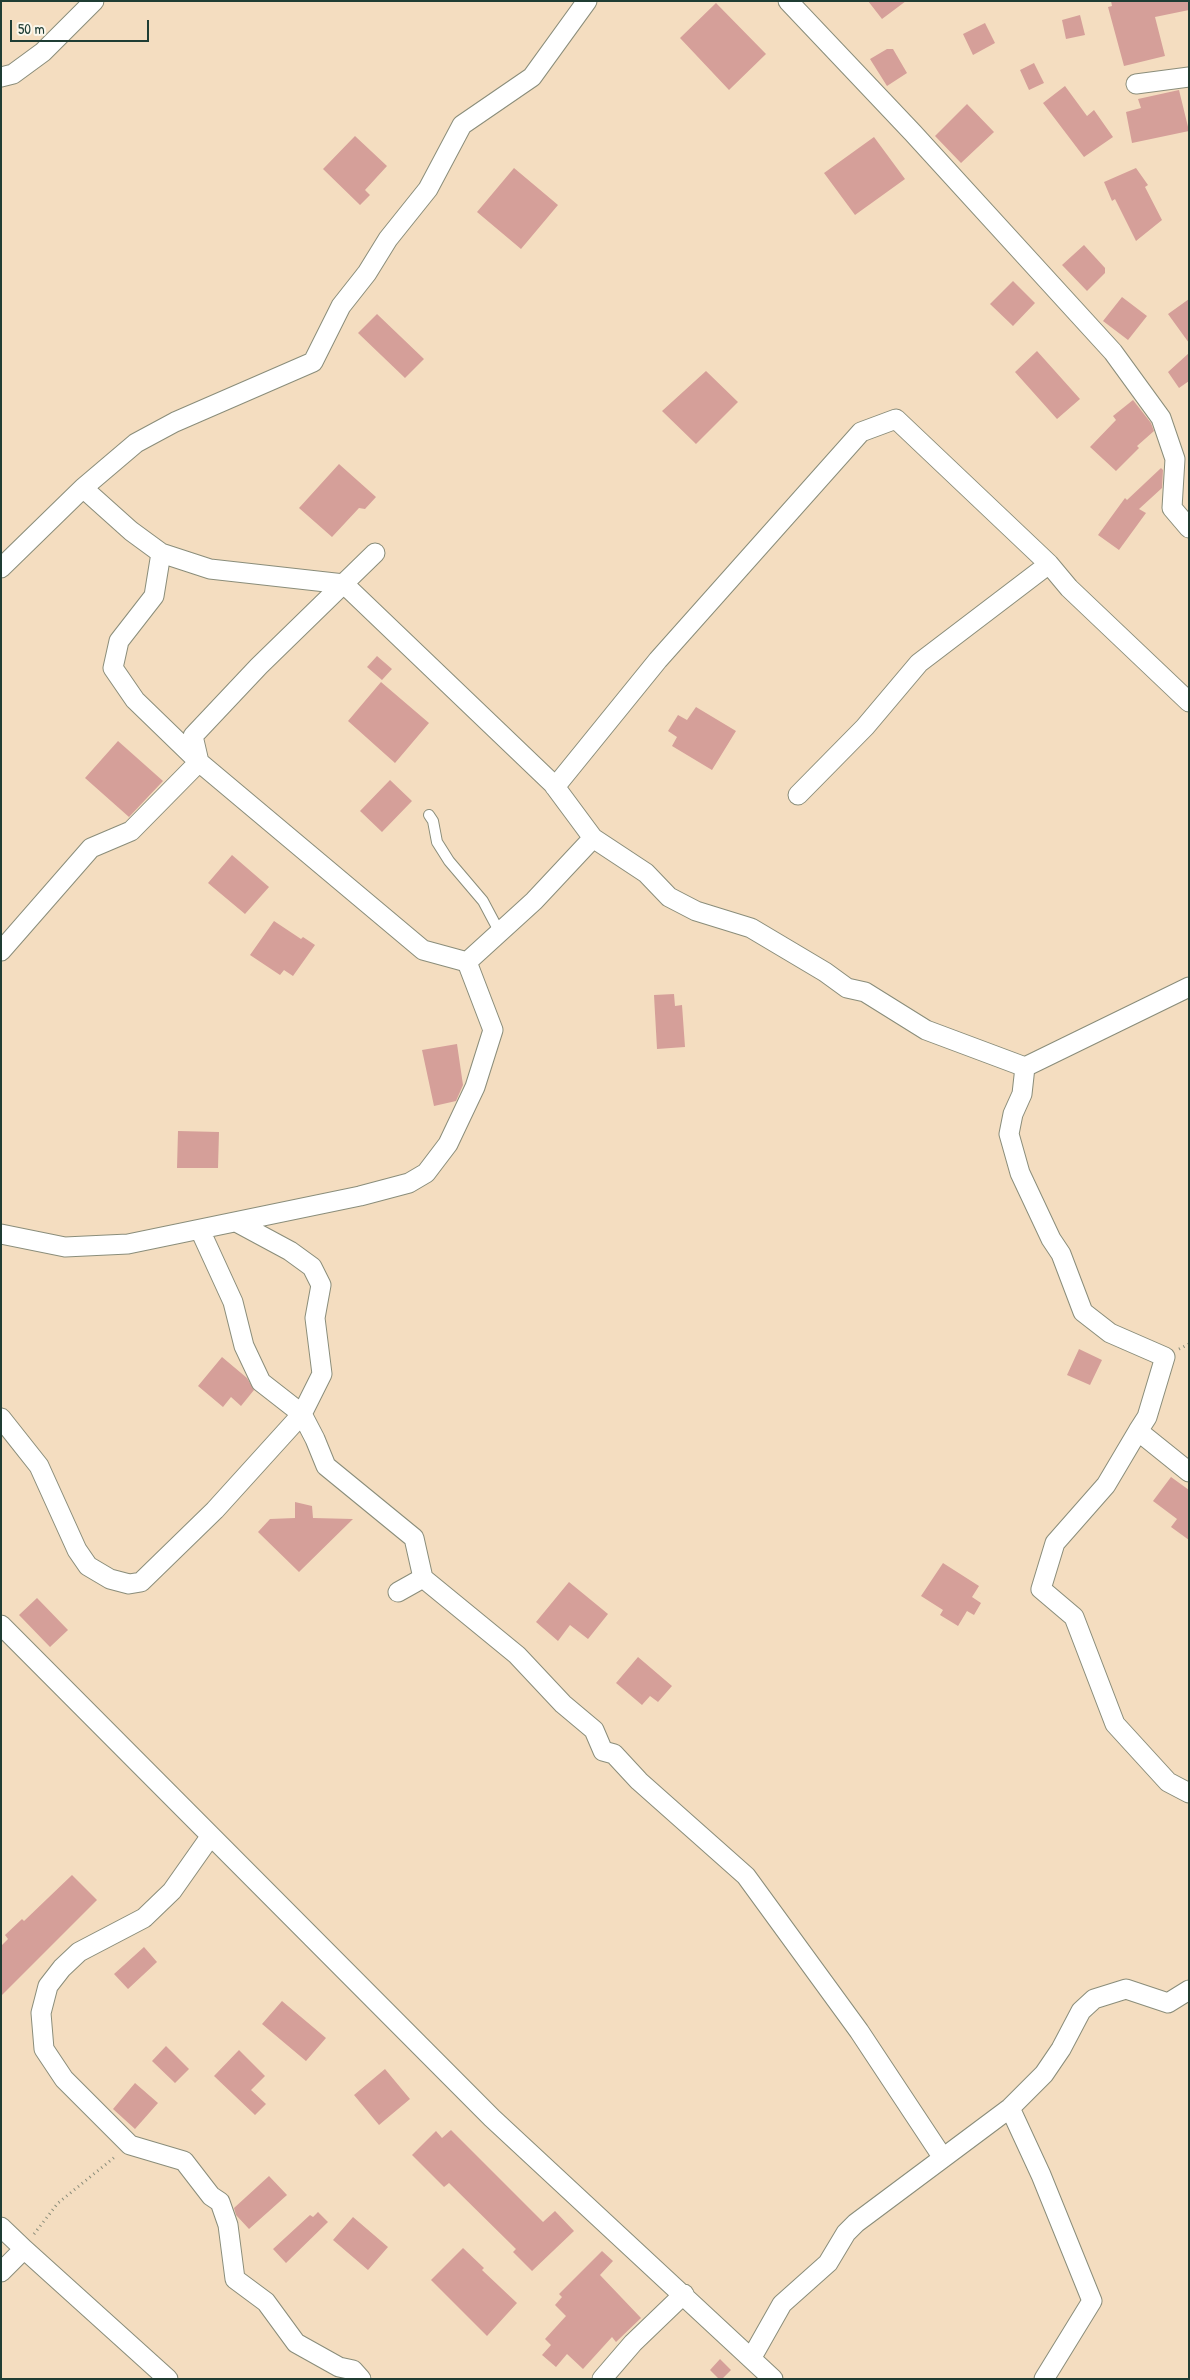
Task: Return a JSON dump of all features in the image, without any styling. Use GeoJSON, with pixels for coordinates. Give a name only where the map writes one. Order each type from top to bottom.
{"type":"FeatureCollection","features":[{"type":"Feature","properties":{"kind":"street"},"geometry":{"type":"LineString","coordinates":[[1,77],[13,74],[38,56],[94,1]]}},
{"type":"Feature","properties":{"kind":"street"},"geometry":{"type":"LineString","coordinates":[[1,568],[83,488],[136,443],[175,422],[313,362],[341,306],[367,273],[388,238],[428,189],[462,125],[532,77],[587,1]]}},
{"type":"Feature","properties":{"kind":"street"},"geometry":{"type":"LineString","coordinates":[[788,1],[913,133],[1113,352],[1161,418],[1175,459],[1172,508],[1189,528]]}},
{"type":"Feature","properties":{"kind":"street"},"geometry":{"type":"LineString","coordinates":[[1136,84],[1189,77]]}},
{"type":"Feature","properties":{"kind":"street"},"geometry":{"type":"LineString","coordinates":[[556,787],[658,660],[861,432],[896,419],[1049,564],[1069,588],[1189,702]]}},
{"type":"Feature","properties":{"kind":"street"},"geometry":{"type":"LineString","coordinates":[[83,488],[130,531],[161,552],[210,569],[344,584],[556,787],[593,838],[646,873],[669,897],[696,911],[751,928],[825,972],[847,988],[865,992],[926,1030],[1026,1067],[1189,987]]}},
{"type":"Feature","properties":{"kind":"street"},"geometry":{"type":"LineString","coordinates":[[161,552],[154,596],[119,641],[113,668],[135,700],[199,762],[423,950],[467,962]]}},
{"type":"Feature","properties":{"kind":"street"},"geometry":{"type":"LineString","coordinates":[[199,762],[193,736],[259,666],[375,553]]}},
{"type":"Feature","properties":{"kind":"street"},"geometry":{"type":"LineString","coordinates":[[798,795],[865,727],[919,663],[1049,564]]}},
{"type":"Feature","properties":{"kind":"street"},"geometry":{"type":"LineString","coordinates":[[1,951],[91,848],[130,831],[199,762]]}},
{"type":"Feature","properties":{"kind":"street"},"geometry":{"type":"LineString","coordinates":[[467,962],[500,933],[593,838]]}},
{"type":"Feature","properties":{"kind":"street"},"geometry":{"type":"LineString","coordinates":[[1,1234],[65,1247],[128,1244],[238,1223],[409,1183],[426,1173],[448,1144],[475,1087],[493,1030],[467,962]]}},
{"type":"Feature","properties":{"kind":"street"},"geometry":{"type":"LineString","coordinates":[[1026,1067],[1022,1094],[1013,1114],[1009,1134],[1020,1173],[1050,1239],[1060,1254],[1083,1312],[1110,1333],[1165,1357],[1147,1417],[1106,1485],[1055,1543],[1041,1590],[1074,1617],[1115,1724],[1168,1782],[1189,1793]]}},
{"type":"Feature","properties":{"kind":"street"},"geometry":{"type":"LineString","coordinates":[[1,1418],[39,1466],[77,1550],[88,1566],[110,1579],[129,1584],[141,1582],[215,1510],[302,1414],[322,1374],[314,1318],[321,1284],[312,1267],[290,1251],[238,1223]]}},
{"type":"Feature","properties":{"kind":"street"},"geometry":{"type":"LineString","coordinates":[[200,1230],[233,1302],[244,1346],[261,1382],[302,1414],[316,1439],[326,1466],[414,1538],[423,1578],[517,1655],[563,1704],[594,1730],[603,1751],[614,1754],[639,1782],[644,1783],[746,1876],[860,2031],[943,2158]]}},
{"type":"Feature","properties":{"kind":"street"},"geometry":{"type":"LineString","coordinates":[[1138,1431],[1189,1472]]}},
{"type":"Feature","properties":{"kind":"street"},"geometry":{"type":"LineString","coordinates":[[398,1592],[423,1578]]}},
{"type":"Feature","properties":{"kind":"street"},"geometry":{"type":"LineString","coordinates":[[1,1626],[492,2118],[752,2357],[773,2379]]}},
{"type":"Feature","properties":{"kind":"street"},"geometry":{"type":"LineString","coordinates":[[210,1837],[172,1892],[144,1918],[80,1952],[62,1968],[48,1986],[41,2013],[44,2049],[64,2079],[130,2145],[184,2161],[211,2196],[220,2202],[228,2225],[235,2279],[266,2302],[296,2343],[338,2367],[353,2370],[361,2379]]}},
{"type":"Feature","properties":{"kind":"street"},"geometry":{"type":"LineString","coordinates":[[752,2357],[782,2304],[828,2263],[846,2234],[856,2223],[1010,2108],[1044,2074],[1061,2049],[1080,2011],[1094,1998],[1126,1989],[1168,2003],[1189,1990]]}},
{"type":"Feature","properties":{"kind":"street"},"geometry":{"type":"LineString","coordinates":[[1010,2108],[1041,2176],[1092,2301],[1044,2379]]}},
{"type":"Feature","properties":{"kind":"street"},"geometry":{"type":"LineString","coordinates":[[1,2227],[168,2379]]}},
{"type":"Feature","properties":{"kind":"street"},"geometry":{"type":"LineString","coordinates":[[1,2272],[24,2249]]}},
{"type":"Feature","properties":{"kind":"street"},"geometry":{"type":"LineString","coordinates":[[602,2379],[633,2343],[684,2294]]}},
{"type":"Feature","properties":{"kind":"lane"},"geometry":{"type":"LineString","coordinates":[[429,816],[433,822],[437,842],[449,861],[483,901],[500,933]]}},
{"type":"Feature","properties":{"kind":"path"},"geometry":{"type":"LineString","coordinates":[[24,2249],[47,2215],[58,2203],[130,2145]]}},
{"type":"Feature","properties":{"kind":"building"},"geometry":{"type":"Polygon","coordinates":[[[868,1],[906,1],[882,19],[868,1]]]}},
{"type":"Feature","properties":{"kind":"building"},"geometry":{"type":"Polygon","coordinates":[[[1111,1],[1189,1],[1189,10],[1155,17],[1165,56],[1124,66],[1108,7],[1112,6],[1111,1]]]}},
{"type":"Feature","properties":{"kind":"building"},"geometry":{"type":"Polygon","coordinates":[[[716,3],[766,54],[729,90],[680,38],[716,3]]]}},
{"type":"Feature","properties":{"kind":"building"},"geometry":{"type":"Polygon","coordinates":[[[1080,15],[1085,35],[1066,39],[1062,20],[1080,15]]]}},
{"type":"Feature","properties":{"kind":"building"},"geometry":{"type":"Polygon","coordinates":[[[985,23],[995,43],[973,55],[963,34],[985,23]]]}},
{"type":"Feature","properties":{"kind":"building"},"geometry":{"type":"Polygon","coordinates":[[[887,49],[893,49],[907,73],[887,86],[870,59],[887,49]]]}},
{"type":"Feature","properties":{"kind":"building"},"geometry":{"type":"Polygon","coordinates":[[[1034,63],[1044,83],[1029,90],[1020,70],[1034,63]]]}},
{"type":"Feature","properties":{"kind":"building"},"geometry":{"type":"Polygon","coordinates":[[[1065,86],[1087,116],[1094,110],[1113,137],[1084,157],[1043,103],[1065,86]]]}},
{"type":"Feature","properties":{"kind":"building"},"geometry":{"type":"Polygon","coordinates":[[[1179,90],[1189,131],[1132,143],[1126,112],[1141,108],[1138,99],[1179,90]]]}},
{"type":"Feature","properties":{"kind":"building"},"geometry":{"type":"Polygon","coordinates":[[[967,104],[994,132],[961,163],[935,136],[967,104]]]}},
{"type":"Feature","properties":{"kind":"building"},"geometry":{"type":"Polygon","coordinates":[[[355,136],[387,166],[365,190],[370,195],[360,205],[323,169],[355,136]]]}},
{"type":"Feature","properties":{"kind":"building"},"geometry":{"type":"Polygon","coordinates":[[[874,137],[905,179],[855,215],[824,173],[874,137]]]}},
{"type":"Feature","properties":{"kind":"building"},"geometry":{"type":"Polygon","coordinates":[[[514,168],[558,205],[521,249],[477,212],[514,168]]]}},
{"type":"Feature","properties":{"kind":"building"},"geometry":{"type":"Polygon","coordinates":[[[1136,168],[1148,185],[1145,187],[1162,220],[1136,241],[1115,199],[1112,201],[1104,182],[1136,168]]]}},
{"type":"Feature","properties":{"kind":"building"},"geometry":{"type":"Polygon","coordinates":[[[1084,245],[1105,268],[1105,273],[1087,291],[1062,265],[1084,245]]]}},
{"type":"Feature","properties":{"kind":"building"},"geometry":{"type":"Polygon","coordinates":[[[1013,281],[1035,303],[1013,326],[990,304],[1013,281]]]}},
{"type":"Feature","properties":{"kind":"building"},"geometry":{"type":"Polygon","coordinates":[[[1122,297],[1147,316],[1128,340],[1103,321],[1122,297]]]}},
{"type":"Feature","properties":{"kind":"building"},"geometry":{"type":"Polygon","coordinates":[[[1189,299],[1189,343],[1168,314],[1189,299]]]}},
{"type":"Feature","properties":{"kind":"building"},"geometry":{"type":"Polygon","coordinates":[[[377,314],[424,359],[405,378],[358,333],[377,314]]]}},
{"type":"Feature","properties":{"kind":"building"},"geometry":{"type":"Polygon","coordinates":[[[1037,351],[1080,399],[1057,419],[1015,372],[1037,351]]]}},
{"type":"Feature","properties":{"kind":"building"},"geometry":{"type":"Polygon","coordinates":[[[1189,353],[1189,381],[1179,388],[1168,372],[1189,353]]]}},
{"type":"Feature","properties":{"kind":"building"},"geometry":{"type":"Polygon","coordinates":[[[706,371],[738,402],[696,444],[662,411],[706,371]]]}},
{"type":"Feature","properties":{"kind":"building"},"geometry":{"type":"Polygon","coordinates":[[[1133,400],[1151,423],[1154,431],[1137,446],[1139,448],[1116,471],[1090,447],[1116,420],[1113,416],[1133,400]]]}},
{"type":"Feature","properties":{"kind":"building"},"geometry":{"type":"Polygon","coordinates":[[[339,464],[376,497],[365,509],[359,508],[332,537],[299,508],[339,464]]]}},
{"type":"Feature","properties":{"kind":"building"},"geometry":{"type":"Polygon","coordinates":[[[1161,468],[1163,470],[1162,488],[1139,509],[1146,513],[1119,550],[1098,535],[1125,498],[1127,500],[1161,468]]]}},
{"type":"Feature","properties":{"kind":"building"},"geometry":{"type":"Polygon","coordinates":[[[377,656],[392,669],[382,680],[367,667],[377,656]]]}},
{"type":"Feature","properties":{"kind":"building"},"geometry":{"type":"Polygon","coordinates":[[[381,682],[429,723],[395,763],[348,721],[381,682]]]}},
{"type":"Feature","properties":{"kind":"building"},"geometry":{"type":"Polygon","coordinates":[[[696,707],[736,731],[712,770],[672,746],[677,737],[668,731],[678,715],[687,720],[696,707]]]}},
{"type":"Feature","properties":{"kind":"building"},"geometry":{"type":"Polygon","coordinates":[[[118,741],[163,781],[129,817],[85,778],[118,741]]]}},
{"type":"Feature","properties":{"kind":"building"},"geometry":{"type":"Polygon","coordinates":[[[390,780],[412,801],[382,832],[360,811],[390,780]]]}},
{"type":"Feature","properties":{"kind":"building"},"geometry":{"type":"Polygon","coordinates":[[[232,855],[269,887],[245,914],[208,883],[232,855]]]}},
{"type":"Feature","properties":{"kind":"building"},"geometry":{"type":"Polygon","coordinates":[[[274,921],[301,939],[303,937],[315,945],[293,976],[284,970],[280,975],[250,955],[274,921]]]}},
{"type":"Feature","properties":{"kind":"building"},"geometry":{"type":"Polygon","coordinates":[[[674,994],[675,1006],[682,1005],[685,1047],[657,1049],[654,995],[674,994]]]}},
{"type":"Feature","properties":{"kind":"building"},"geometry":{"type":"Polygon","coordinates":[[[457,1044],[463,1085],[456,1101],[434,1106],[422,1050],[457,1044]]]}},
{"type":"Feature","properties":{"kind":"building"},"geometry":{"type":"Polygon","coordinates":[[[178,1131],[219,1132],[218,1168],[177,1168],[178,1131]]]}},
{"type":"Feature","properties":{"kind":"building"},"geometry":{"type":"Polygon","coordinates":[[[1079,1349],[1102,1360],[1090,1385],[1067,1375],[1079,1349]]]}},
{"type":"Feature","properties":{"kind":"building"},"geometry":{"type":"Polygon","coordinates":[[[222,1357],[247,1378],[254,1390],[241,1406],[231,1397],[223,1407],[198,1386],[222,1357]]]}},
{"type":"Feature","properties":{"kind":"building"},"geometry":{"type":"Polygon","coordinates":[[[1171,1477],[1189,1490],[1189,1540],[1171,1527],[1177,1519],[1153,1501],[1171,1477]]]}},
{"type":"Feature","properties":{"kind":"building"},"geometry":{"type":"Polygon","coordinates":[[[295,1502],[312,1506],[313,1518],[353,1519],[299,1572],[258,1532],[270,1519],[295,1518],[295,1502]]]}},
{"type":"Feature","properties":{"kind":"building"},"geometry":{"type":"Polygon","coordinates":[[[943,1563],[979,1586],[972,1597],[981,1603],[974,1615],[967,1611],[958,1626],[940,1615],[943,1610],[921,1596],[943,1563]]]}},
{"type":"Feature","properties":{"kind":"building"},"geometry":{"type":"Polygon","coordinates":[[[569,1582],[608,1614],[588,1639],[570,1625],[558,1641],[536,1622],[569,1582]]]}},
{"type":"Feature","properties":{"kind":"building"},"geometry":{"type":"Polygon","coordinates":[[[37,1598],[68,1630],[50,1647],[19,1615],[37,1598]]]}},
{"type":"Feature","properties":{"kind":"building"},"geometry":{"type":"Polygon","coordinates":[[[638,1657],[672,1686],[658,1702],[650,1696],[642,1705],[616,1683],[638,1657]]]}},
{"type":"Feature","properties":{"kind":"building"},"geometry":{"type":"Polygon","coordinates":[[[72,1875],[97,1900],[1,1996],[1,1946],[8,1939],[5,1935],[22,1919],[24,1921],[72,1875]]]}},
{"type":"Feature","properties":{"kind":"building"},"geometry":{"type":"Polygon","coordinates":[[[144,1947],[157,1962],[128,1989],[114,1974],[144,1947]]]}},
{"type":"Feature","properties":{"kind":"building"},"geometry":{"type":"Polygon","coordinates":[[[282,2001],[326,2038],[306,2061],[262,2024],[282,2001]]]}},
{"type":"Feature","properties":{"kind":"building"},"geometry":{"type":"Polygon","coordinates":[[[166,2046],[189,2069],[175,2083],[152,2061],[166,2046]]]}},
{"type":"Feature","properties":{"kind":"building"},"geometry":{"type":"Polygon","coordinates":[[[239,2050],[265,2076],[251,2090],[266,2104],[255,2115],[214,2076],[239,2050]]]}},
{"type":"Feature","properties":{"kind":"building"},"geometry":{"type":"Polygon","coordinates":[[[385,2069],[410,2099],[379,2125],[354,2095],[385,2069]]]}},
{"type":"Feature","properties":{"kind":"building"},"geometry":{"type":"Polygon","coordinates":[[[135,2083],[158,2103],[135,2129],[113,2109],[135,2083]]]}},
{"type":"Feature","properties":{"kind":"building"},"geometry":{"type":"Polygon","coordinates":[[[451,2130],[543,2222],[555,2211],[574,2231],[532,2271],[513,2252],[516,2249],[449,2183],[444,2187],[412,2155],[436,2131],[442,2138],[451,2130]]]}},
{"type":"Feature","properties":{"kind":"building"},"geometry":{"type":"Polygon","coordinates":[[[269,2176],[287,2195],[249,2229],[236,2215],[234,2208],[269,2176]]]}},
{"type":"Feature","properties":{"kind":"building"},"geometry":{"type":"Polygon","coordinates":[[[318,2212],[328,2222],[286,2263],[273,2249],[310,2215],[313,2217],[318,2212]]]}},
{"type":"Feature","properties":{"kind":"building"},"geometry":{"type":"Polygon","coordinates":[[[353,2217],[388,2247],[368,2270],[333,2240],[353,2217]]]}},
{"type":"Feature","properties":{"kind":"building"},"geometry":{"type":"Polygon","coordinates":[[[463,2248],[484,2268],[482,2270],[517,2303],[487,2336],[431,2280],[463,2248]]]}},
{"type":"Feature","properties":{"kind":"building"},"geometry":{"type":"Polygon","coordinates":[[[602,2251],[613,2261],[600,2275],[641,2318],[616,2342],[612,2337],[583,2369],[567,2354],[556,2367],[542,2355],[551,2345],[545,2339],[566,2316],[555,2305],[562,2297],[559,2294],[602,2251]]]}},
{"type":"Feature","properties":{"kind":"building"},"geometry":{"type":"Polygon","coordinates":[[[720,2359],[731,2370],[722,2379],[719,2379],[710,2370],[720,2359]]]}}]}
